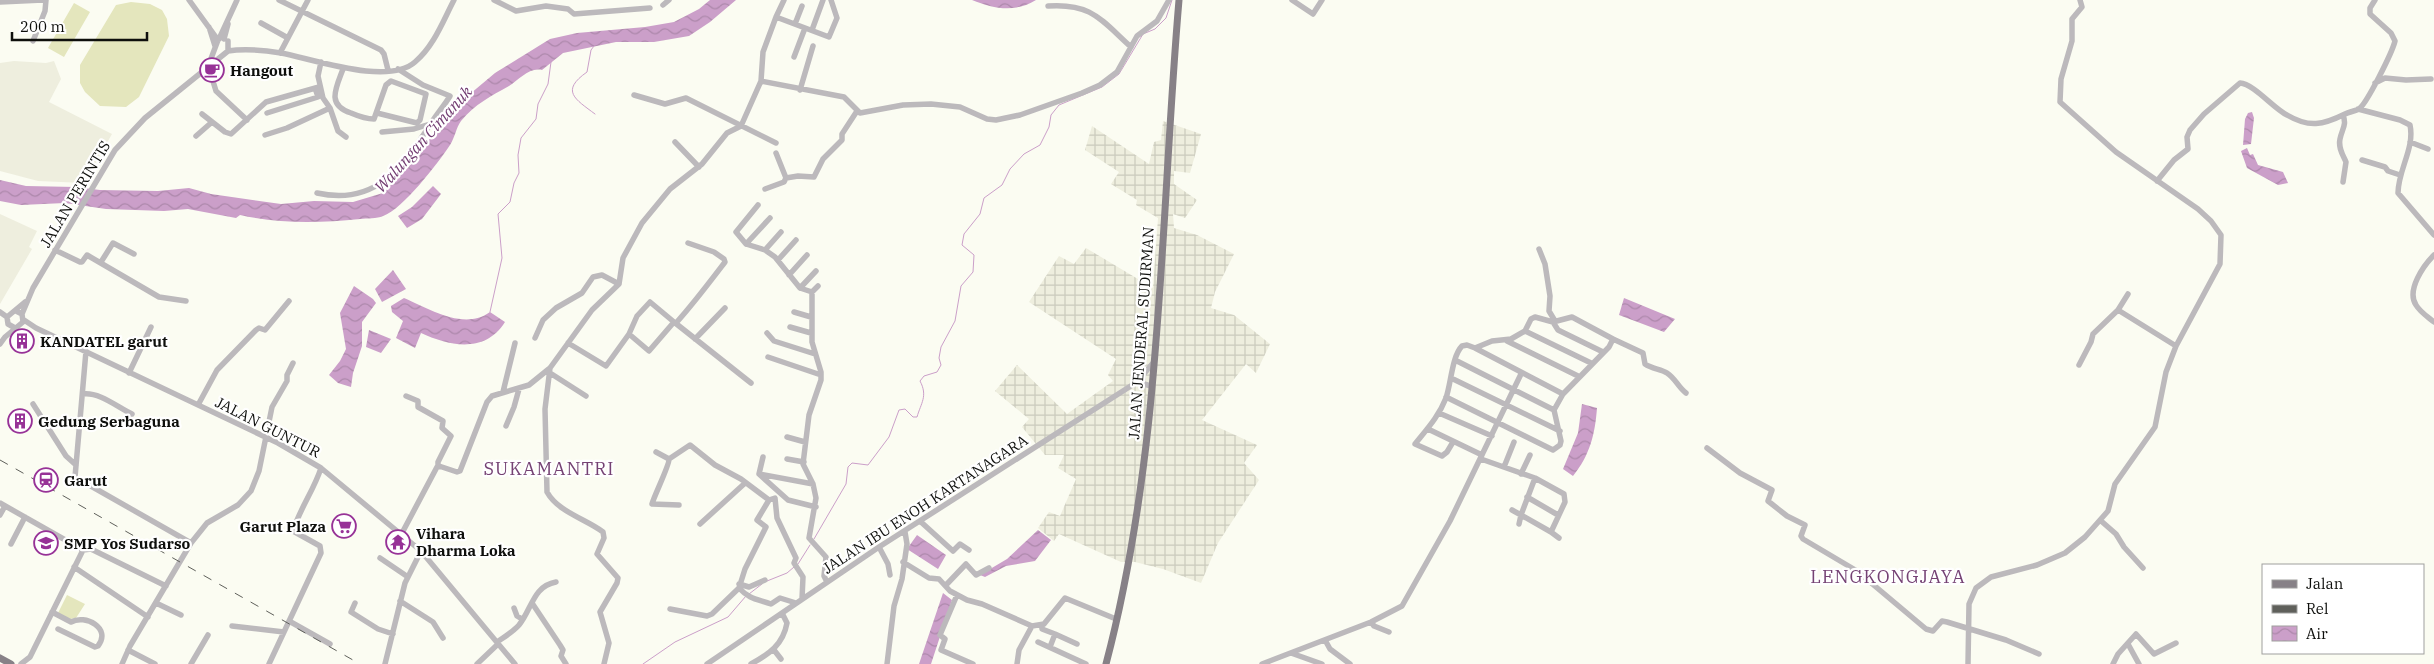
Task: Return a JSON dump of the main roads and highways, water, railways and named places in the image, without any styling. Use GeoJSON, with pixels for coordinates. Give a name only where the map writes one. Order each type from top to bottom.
{"type":"FeatureCollection","features":[{"type":"Feature","properties":{"kind":"main road","name":"JALAN JENDERAL SUDIRMAN"},"geometry":{"type":"LineString","coordinates":[[1106,664],[1142,475],[1149,422],[1179,0]]}},
{"type":"Feature","properties":{"kind":"main road"},"geometry":{"type":"LineString","coordinates":[[0,658],[11,664]]}},
{"type":"Feature","properties":{"kind":"water"},"geometry":{"type":"Polygon","coordinates":[[[710,0],[736,0],[710,22],[689,36],[654,42],[616,42],[563,53],[542,70],[528,72],[484,101],[461,121],[450,145],[419,185],[391,212],[381,217],[300,222],[240,215],[236,218],[188,209],[164,211],[106,209],[65,203],[21,205],[0,201],[0,180],[26,186],[76,187],[100,190],[158,191],[189,188],[211,194],[281,204],[314,201],[353,202],[383,193],[413,162],[420,149],[447,121],[458,104],[495,73],[550,39],[577,33],[645,27],[674,22],[699,9],[710,0]]]}},
{"type":"Feature","properties":{"kind":"water"},"geometry":{"type":"Polygon","coordinates":[[[972,0],[1036,0],[1020,7],[1004,8],[988,6],[972,0]]]}},
{"type":"Feature","properties":{"kind":"water"},"geometry":{"type":"Polygon","coordinates":[[[2252,112],[2254,118],[2251,144],[2243,145],[2245,119],[2248,113],[2252,112]]]}},
{"type":"Feature","properties":{"kind":"water"},"geometry":{"type":"Polygon","coordinates":[[[2247,148],[2250,155],[2253,154],[2258,165],[2283,172],[2288,183],[2278,185],[2247,168],[2241,151],[2247,148]]]}},
{"type":"Feature","properties":{"kind":"water"},"geometry":{"type":"Polygon","coordinates":[[[433,186],[441,194],[422,219],[407,228],[398,216],[412,207],[433,186]]]}},
{"type":"Feature","properties":{"kind":"water"},"geometry":{"type":"Polygon","coordinates":[[[393,270],[406,289],[382,302],[375,289],[393,270]]]}},
{"type":"Feature","properties":{"kind":"water"},"geometry":{"type":"Polygon","coordinates":[[[354,286],[376,303],[362,322],[362,346],[353,373],[351,387],[338,383],[329,375],[340,361],[346,349],[340,313],[354,286]]]}},
{"type":"Feature","properties":{"kind":"water"},"geometry":{"type":"Polygon","coordinates":[[[404,298],[458,319],[480,317],[490,312],[505,322],[497,332],[477,343],[455,344],[421,333],[415,348],[396,338],[403,321],[392,312],[391,306],[404,298]]]}},
{"type":"Feature","properties":{"kind":"water"},"geometry":{"type":"Polygon","coordinates":[[[1624,298],[1675,319],[1664,332],[1619,315],[1624,298]]]}},
{"type":"Feature","properties":{"kind":"water"},"geometry":{"type":"Polygon","coordinates":[[[369,330],[391,339],[381,353],[366,347],[369,330]]]}},
{"type":"Feature","properties":{"kind":"water"},"geometry":{"type":"Polygon","coordinates":[[[1582,404],[1597,408],[1596,418],[1588,452],[1573,476],[1563,469],[1578,433],[1582,404]]]}},
{"type":"Feature","properties":{"kind":"water"},"geometry":{"type":"Polygon","coordinates":[[[1038,530],[1051,540],[1035,561],[1006,566],[985,577],[980,575],[1007,559],[1038,530]]]}},
{"type":"Feature","properties":{"kind":"water"},"geometry":{"type":"Polygon","coordinates":[[[917,535],[946,555],[938,569],[907,549],[917,535]]]}},
{"type":"Feature","properties":{"kind":"water"},"geometry":{"type":"Polygon","coordinates":[[[943,593],[952,600],[931,664],[919,664],[943,593]]]}},
{"type":"Feature","properties":{"kind":"waterway"},"geometry":{"type":"LineString","coordinates":[[814,539],[846,484],[848,467],[852,463],[868,465],[889,437],[899,410],[905,409],[913,417],[917,417],[924,395],[920,381],[924,376],[937,372],[941,365],[939,358],[941,347],[955,321],[961,286],[973,272],[974,255],[962,245],[964,234],[980,214],[984,198],[1002,185],[1010,169],[1024,154],[1040,145],[1049,127],[1051,115],[1059,105],[1102,87],[1119,74],[1143,34],[1155,29],[1166,18],[1172,0]]}},
{"type":"Feature","properties":{"kind":"waterway"},"geometry":{"type":"LineString","coordinates":[[594,46],[591,50],[587,72],[574,84],[572,90],[573,95],[595,114]]}},
{"type":"Feature","properties":{"kind":"waterway"},"geometry":{"type":"LineString","coordinates":[[490,312],[502,258],[498,214],[510,202],[514,183],[519,173],[518,155],[521,138],[536,119],[538,104],[548,84],[551,62]]}},
{"type":"Feature","properties":{"kind":"waterway"},"geometry":{"type":"LineString","coordinates":[[798,564],[810,545]]}},
{"type":"Feature","properties":{"kind":"waterway"},"geometry":{"type":"LineString","coordinates":[[767,581],[787,573],[794,567]]}},
{"type":"Feature","properties":{"kind":"waterway"},"geometry":{"type":"LineString","coordinates":[[749,594],[762,584]]}},
{"type":"Feature","properties":{"kind":"waterway"},"geometry":{"type":"LineString","coordinates":[[643,664],[675,642],[728,617],[746,596]]}},
{"type":"Feature","properties":{"kind":"railway"},"geometry":{"type":"LineString","coordinates":[[0,460],[360,664]]}},
{"type":"Feature","properties":{"kind":"place","name":"Hangout"},"geometry":{"type":"Point","coordinates":[212,70]}},
{"type":"Feature","properties":{"kind":"place","name":"KANDATEL garut"},"geometry":{"type":"Point","coordinates":[22,341]}},
{"type":"Feature","properties":{"kind":"place","name":"Gedung Serbaguna"},"geometry":{"type":"Point","coordinates":[20,421]}},
{"type":"Feature","properties":{"kind":"place","name":"Garut"},"geometry":{"type":"Point","coordinates":[46,480]}},
{"type":"Feature","properties":{"kind":"place","name":"Garut Plaza"},"geometry":{"type":"Point","coordinates":[344,526]}},
{"type":"Feature","properties":{"kind":"place","name":"Vihara Dharma Loka"},"geometry":{"type":"Point","coordinates":[398,542]}},
{"type":"Feature","properties":{"kind":"place","name":"SMP Yos Sudarso"},"geometry":{"type":"Point","coordinates":[46,543]}},
{"type":"Feature","properties":{"kind":"district","name":"SUKAMANTRI"},"geometry":{"type":"Point","coordinates":[549,468]}},
{"type":"Feature","properties":{"kind":"district","name":"LENGKONGJAYA"},"geometry":{"type":"Point","coordinates":[1888,576]}},
{"type":"Feature","properties":{"kind":"water label","name":"Walungan Cimanuk"},"geometry":{"type":"Point","coordinates":[423,139]}}]}
